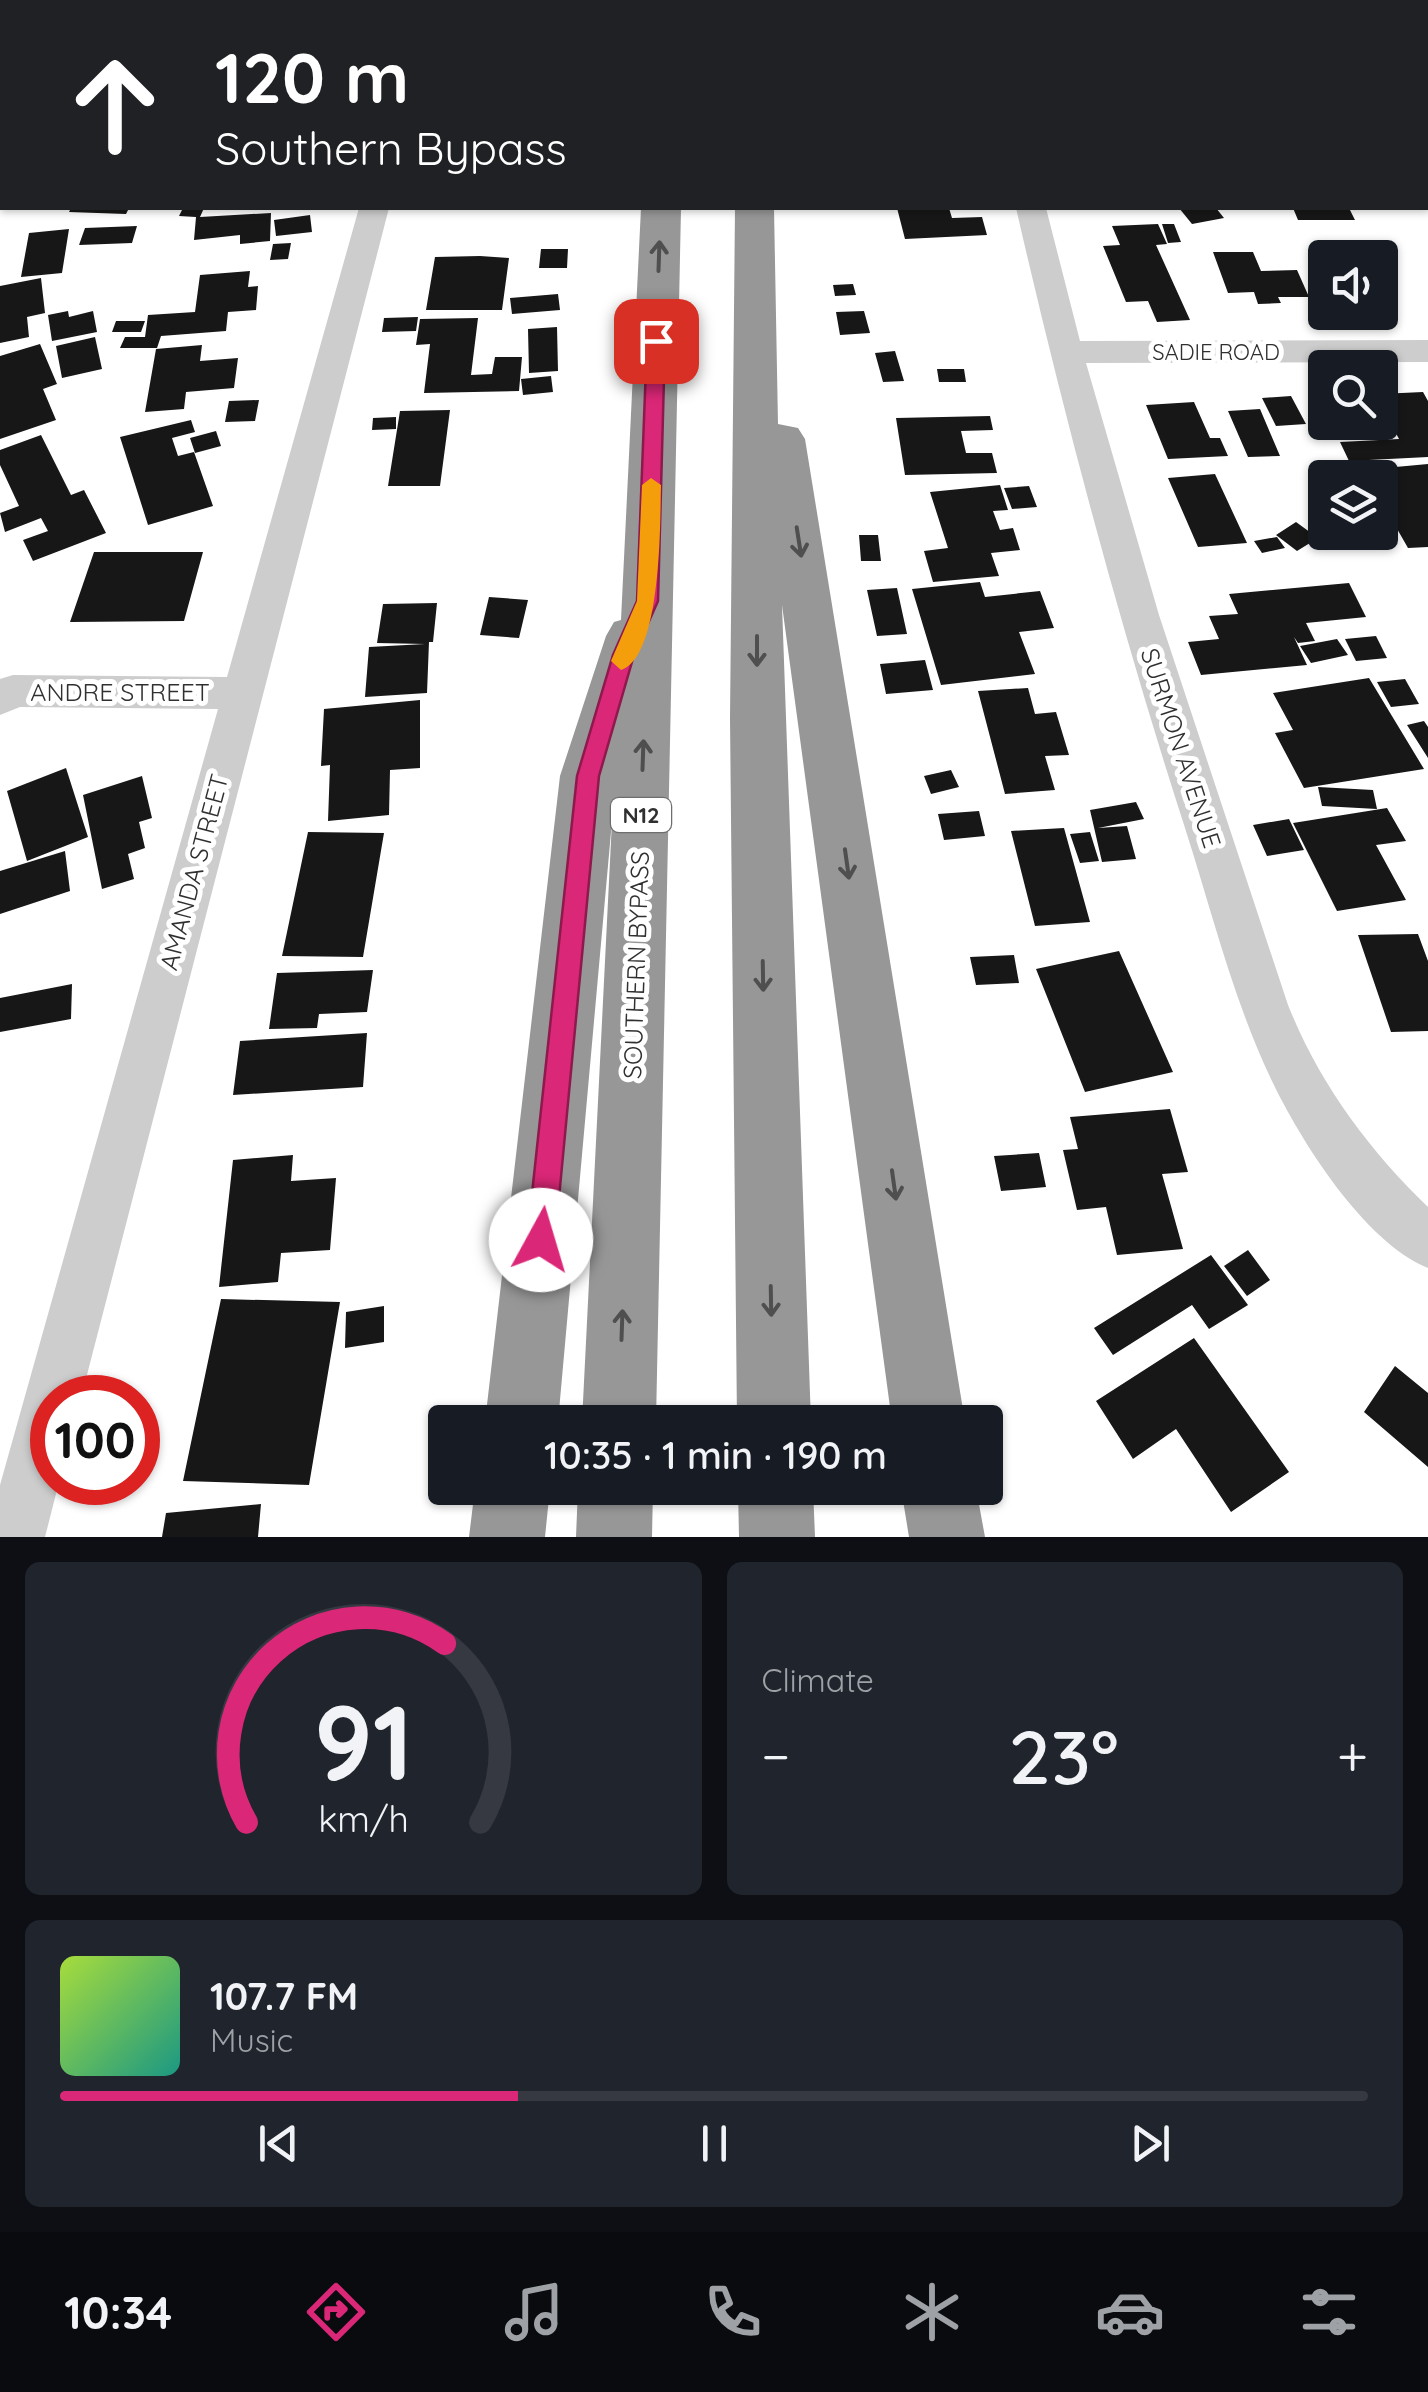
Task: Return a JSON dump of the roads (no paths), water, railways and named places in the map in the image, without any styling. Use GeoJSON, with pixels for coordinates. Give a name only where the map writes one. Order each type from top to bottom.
{"type":"FeatureCollection","features":[{"type":"Feature","properties":{"kind":"highway","name":"SOUTHERN BYPASS"},"geometry":{"type":"LineString","coordinates":[[620,1405],[661,210]]}},
{"type":"Feature","properties":{"kind":"highway"},"geometry":{"type":"LineString","coordinates":[[754,210],[757,718],[774,1405]]}},
{"type":"Feature","properties":{"kind":"highway"},"geometry":{"type":"LineString","coordinates":[[755,273],[812,620],[927,1405]]}},
{"type":"Feature","properties":{"kind":"highway"},"geometry":{"type":"LineString","coordinates":[[522,1405],[588,776],[624,655],[648,601]]}},
{"type":"Feature","properties":{"kind":"highway"},"geometry":{"type":"LineString","coordinates":[[508,1537],[511,1505]]}},
{"type":"Feature","properties":{"kind":"highway"},"geometry":{"type":"LineString","coordinates":[[614,1537],[615,1505]]}},
{"type":"Feature","properties":{"kind":"highway"},"geometry":{"type":"LineString","coordinates":[[776,1505],[777,1537]]}},
{"type":"Feature","properties":{"kind":"highway"},"geometry":{"type":"LineString","coordinates":[[942,1505],[947,1537]]}},
{"type":"Feature","properties":{"kind":"street","name":"AMANDA STREET"},"geometry":{"type":"LineString","coordinates":[[15,1537],[373,210]]}},
{"type":"Feature","properties":{"kind":"street","name":"SURMON AVENUE"},"geometry":{"type":"LineString","coordinates":[[1031,210],[1065,352],[1134,601],[1271,1018],[1301,1088],[1328,1130],[1372,1187],[1428,1242]]}},
{"type":"Feature","properties":{"kind":"street","name":"SADIE ROAD"},"geometry":{"type":"LineString","coordinates":[[1065,352],[1428,351]]}},
{"type":"Feature","properties":{"kind":"street","name":"ANDRE STREET"},"geometry":{"type":"LineString","coordinates":[[4,691],[243,693]]}}]}
